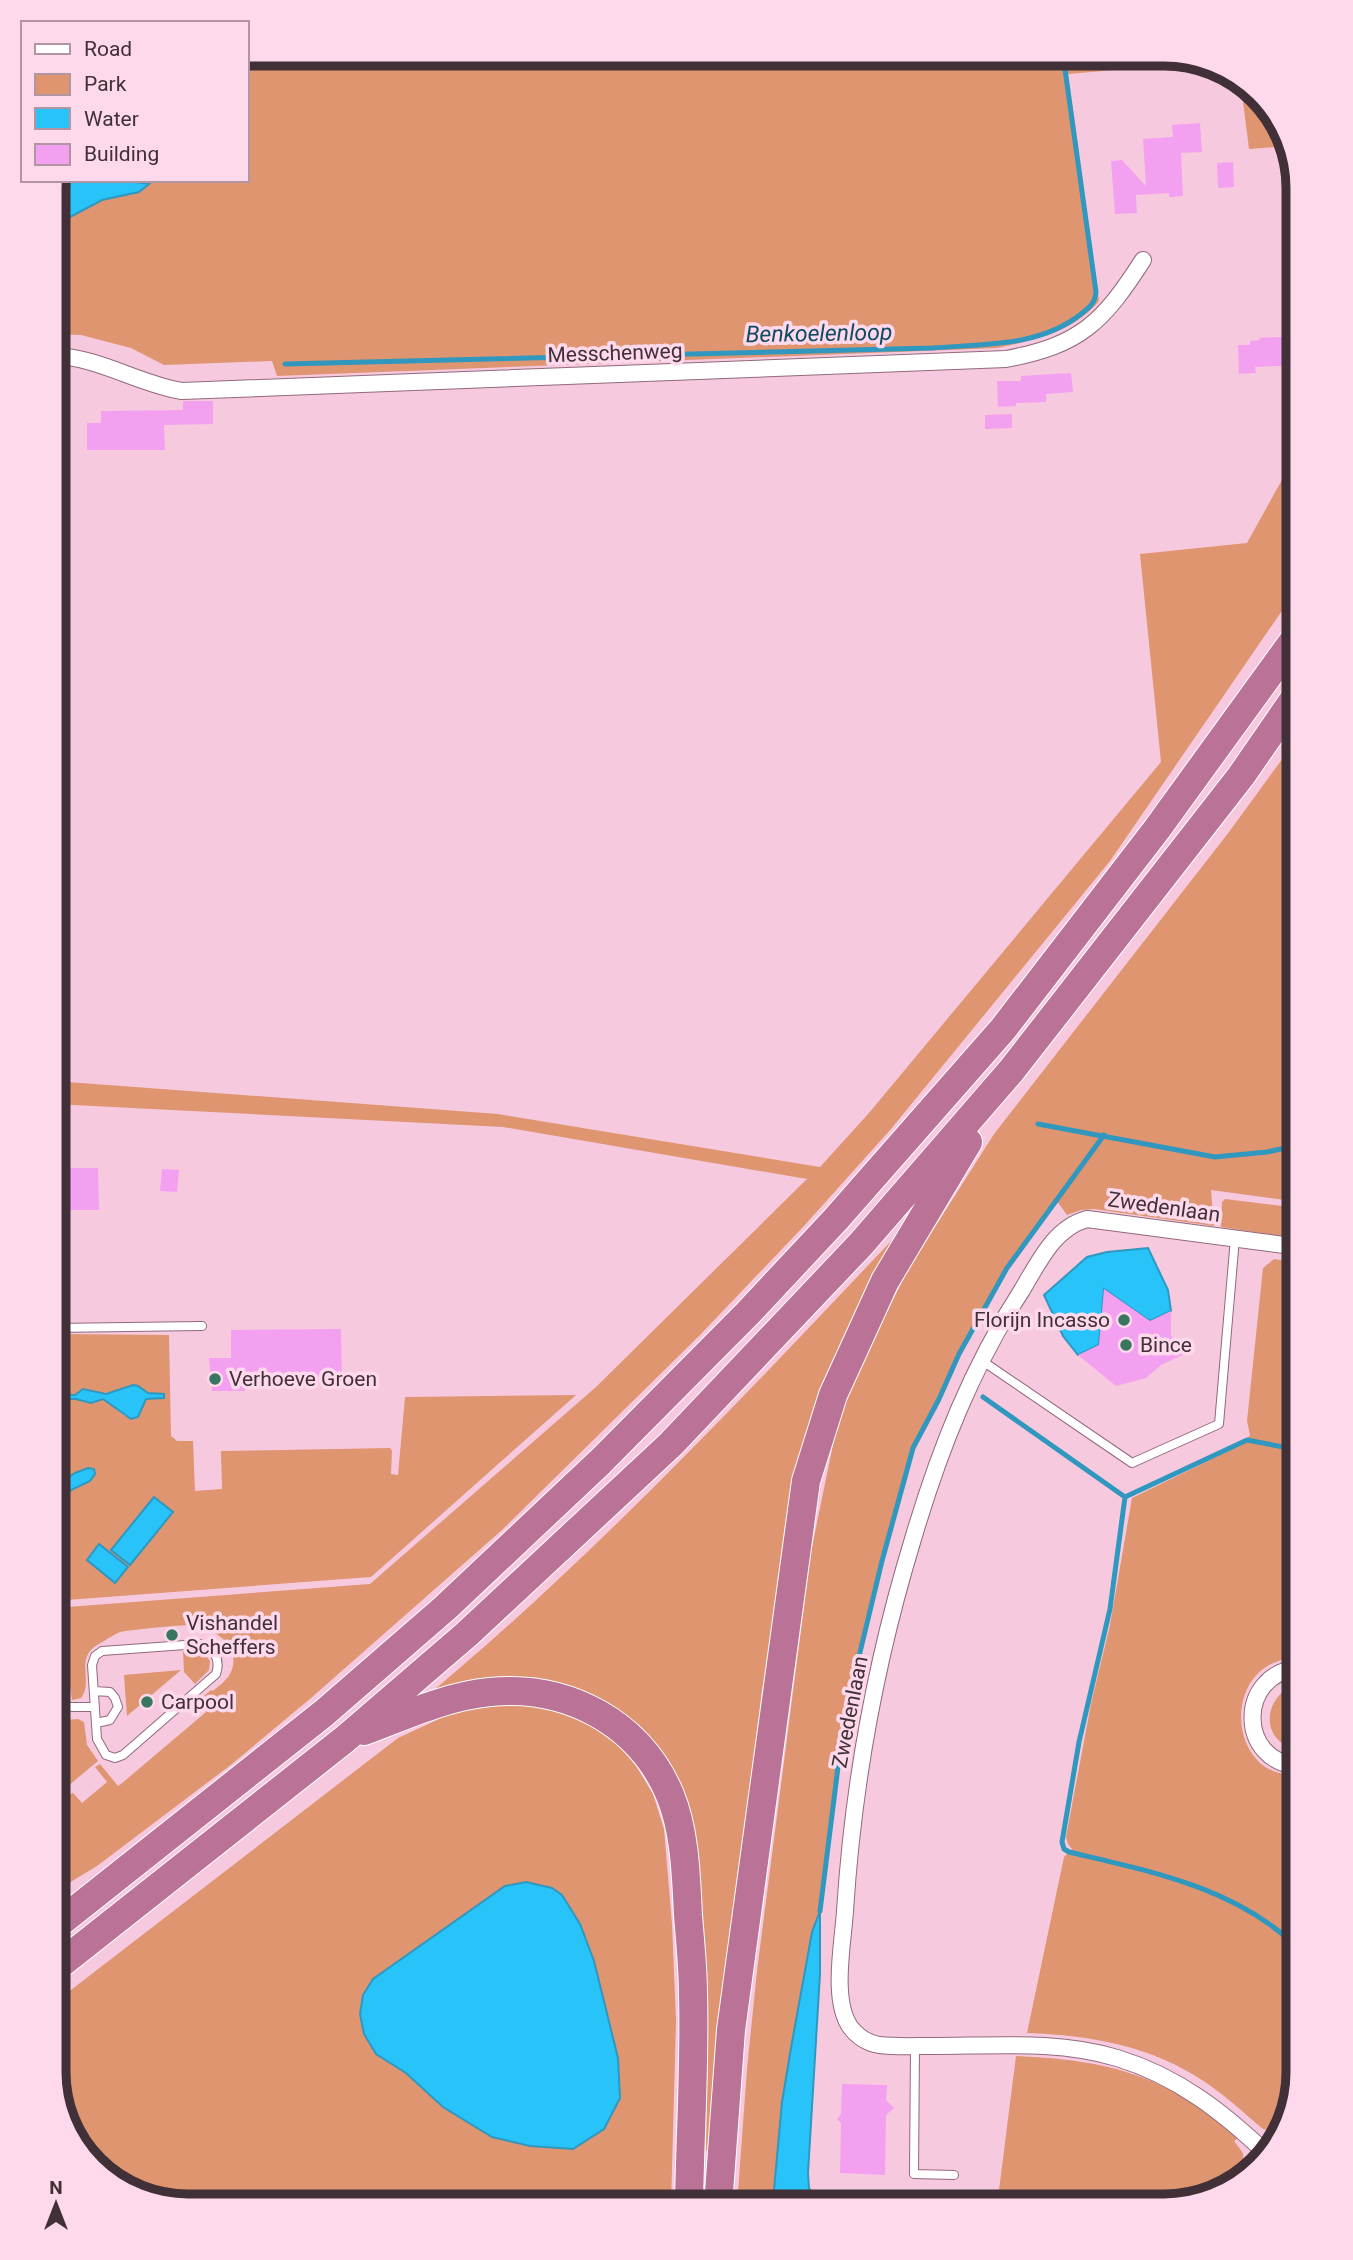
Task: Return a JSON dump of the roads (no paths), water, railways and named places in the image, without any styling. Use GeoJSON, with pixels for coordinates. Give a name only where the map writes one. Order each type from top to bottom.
{"type":"FeatureCollection","features":[{"type":"Feature","properties":{"kind":"highway"},"geometry":{"type":"LineString","coordinates":[[66,1918],[324,1713],[445,1608],[600,1462],[747,1314],[836,1219],[1003,1029],[1157,829],[1286,651]]}},
{"type":"Feature","properties":{"kind":"highway"},"geometry":{"type":"LineString","coordinates":[[66,1960],[345,1739],[467,1634],[671,1444],[861,1244],[1011,1071],[1241,776],[1286,711]]}},
{"type":"Feature","properties":{"kind":"highway"},"geometry":{"type":"LineString","coordinates":[[719,2194],[731,2030],[806,1481],[833,1395],[886,1281],[1011,1071]]}},
{"type":"Feature","properties":{"kind":"highway"},"geometry":{"type":"LineString","coordinates":[[345,1739],[467,1696],[516,1691],[572,1700],[598,1712],[633,1741],[650,1760],[671,1797],[677,1821],[687,1898],[693,1995],[690,2194]]}},
{"type":"Feature","properties":{"kind":"street","name":"Messchenweg"},"geometry":{"type":"LineString","coordinates":[[67,357],[79,358],[161,388],[182,391],[1006,359],[1041,352],[1070,340],[1099,320],[1120,297],[1143,260]]}},
{"type":"Feature","properties":{"kind":"street","name":"Zwedenlaan"},"geometry":{"type":"LineString","coordinates":[[1260,2147],[1227,2117],[1196,2095],[1164,2076],[1114,2057],[1048,2048],[878,2045],[866,2041],[857,2034],[845,2016],[841,2004],[841,1971],[857,1780],[895,1596],[947,1434],[1005,1315],[1054,1240],[1062,1231],[1087,1219],[1286,1245]]}},
{"type":"Feature","properties":{"kind":"street"},"geometry":{"type":"LineString","coordinates":[[1286,1672],[1275,1675],[1263,1685],[1255,1698],[1252,1715],[1254,1732],[1262,1747],[1275,1759],[1286,1762]]}},
{"type":"Feature","properties":{"kind":"lane"},"geometry":{"type":"LineString","coordinates":[[981,1360],[1132,1463],[1219,1424],[1235,1238]]}},
{"type":"Feature","properties":{"kind":"lane"},"geometry":{"type":"LineString","coordinates":[[66,1328],[202,1326]]}},
{"type":"Feature","properties":{"kind":"lane"},"geometry":{"type":"LineString","coordinates":[[199,1644],[211,1648],[218,1658],[218,1670],[212,1678],[123,1755],[115,1758],[106,1755],[97,1740],[94,1691],[93,1660],[102,1651],[199,1644]]}},
{"type":"Feature","properties":{"kind":"lane"},"geometry":{"type":"LineString","coordinates":[[94,1691],[110,1692],[118,1707],[110,1720],[96,1723]]}},
{"type":"Feature","properties":{"kind":"lane"},"geometry":{"type":"LineString","coordinates":[[66,1707],[94,1707]]}},
{"type":"Feature","properties":{"kind":"lane"},"geometry":{"type":"LineString","coordinates":[[915,2046],[914,2174],[954,2175]]}},
{"type":"Feature","properties":{"kind":"water"},"geometry":{"type":"Polygon","coordinates":[[[67,182],[149,184],[139,192],[102,200],[67,219],[67,182]]]}},
{"type":"Feature","properties":{"kind":"water"},"geometry":{"type":"Polygon","coordinates":[[[1148,1248],[1168,1290],[1171,1311],[1150,1321],[1104,1289],[1099,1345],[1078,1355],[1063,1336],[1044,1295],[1087,1257],[1148,1248]]]}},
{"type":"Feature","properties":{"kind":"water"},"geometry":{"type":"Polygon","coordinates":[[[133,1385],[148,1393],[164,1394],[164,1398],[146,1399],[138,1417],[131,1419],[103,1399],[91,1403],[66,1399],[66,1395],[75,1395],[83,1389],[106,1394],[133,1385]]]}},
{"type":"Feature","properties":{"kind":"water"},"geometry":{"type":"Polygon","coordinates":[[[88,1468],[94,1469],[95,1474],[90,1481],[71,1490],[66,1496],[66,1478],[88,1468]]]}},
{"type":"Feature","properties":{"kind":"water"},"geometry":{"type":"Polygon","coordinates":[[[154,1497],[173,1512],[130,1565],[111,1550],[154,1497]]]}},
{"type":"Feature","properties":{"kind":"water"},"geometry":{"type":"Polygon","coordinates":[[[99,1544],[128,1567],[115,1583],[87,1560],[99,1544]]]}},
{"type":"Feature","properties":{"kind":"water"},"geometry":{"type":"Polygon","coordinates":[[[526,1882],[552,1888],[562,1895],[580,1924],[594,1961],[618,2058],[620,2098],[604,2129],[573,2149],[530,2146],[492,2137],[443,2107],[406,2073],[376,2054],[364,2034],[360,2014],[363,1995],[373,1979],[505,1886],[526,1882]]]}},
{"type":"Feature","properties":{"kind":"water"},"geometry":{"type":"Polygon","coordinates":[[[820,1911],[820,1974],[808,2173],[809,2188],[812,2194],[774,2194],[782,2102],[812,1932],[820,1911]]]}},
{"type":"Feature","properties":{"kind":"waterway","name":"Benkoelenloop"},"geometry":{"type":"LineString","coordinates":[[285,364],[932,348],[1010,342],[1047,333],[1065,325],[1087,309],[1096,292],[1065,67]]}},
{"type":"Feature","properties":{"kind":"waterway"},"geometry":{"type":"LineString","coordinates":[[1038,1124],[1215,1157],[1286,1148]]}},
{"type":"Feature","properties":{"kind":"waterway"},"geometry":{"type":"LineString","coordinates":[[820,1911],[839,1759],[855,1673],[913,1448],[959,1354],[1007,1268],[1104,1135]]}},
{"type":"Feature","properties":{"kind":"waterway"},"geometry":{"type":"LineString","coordinates":[[983,1397],[1125,1497],[1247,1440],[1286,1448]]}},
{"type":"Feature","properties":{"kind":"waterway"},"geometry":{"type":"LineString","coordinates":[[1125,1497],[1110,1609],[1079,1742],[1062,1842],[1064,1849],[1192,1885],[1249,1911],[1286,1938]]}},
{"type":"Feature","properties":{"kind":"place","name":"Florijn Incasso"},"geometry":{"type":"Point","coordinates":[1124,1320]}},
{"type":"Feature","properties":{"kind":"place","name":"Bince"},"geometry":{"type":"Point","coordinates":[1126,1345]}},
{"type":"Feature","properties":{"kind":"place","name":"Verhoeve Groen"},"geometry":{"type":"Point","coordinates":[215,1379]}},
{"type":"Feature","properties":{"kind":"place","name":"Vishandel Scheffers"},"geometry":{"type":"Point","coordinates":[172,1635]}},
{"type":"Feature","properties":{"kind":"place","name":"Carpool"},"geometry":{"type":"Point","coordinates":[147,1702]}}]}
